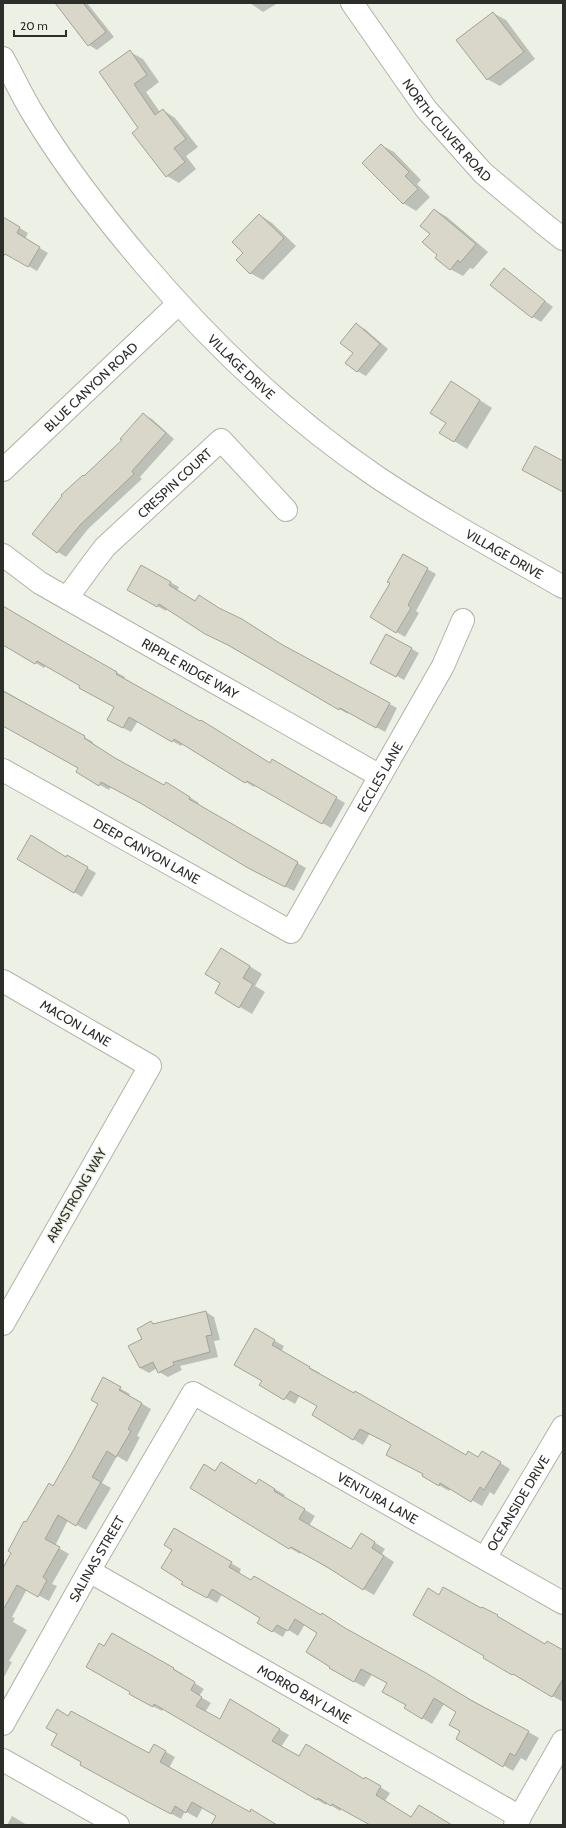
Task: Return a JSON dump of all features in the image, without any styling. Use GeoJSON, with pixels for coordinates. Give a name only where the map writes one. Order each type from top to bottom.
{"type":"FeatureCollection","features":[{"type":"Feature","properties":{"kind":"street","name":"NORTH CULVER ROAD"},"geometry":{"type":"LineString","coordinates":[[352,3],[426,110],[483,173],[563,239]]}},
{"type":"Feature","properties":{"kind":"street","name":"VILLAGE DRIVE"},"geometry":{"type":"LineString","coordinates":[[3,58],[34,116],[76,179],[117,233],[178,304],[264,388],[324,438],[376,476],[441,517],[563,586]]}},
{"type":"Feature","properties":{"kind":"street","name":"BLUE CANYON ROAD"},"geometry":{"type":"LineString","coordinates":[[3,470],[178,304]]}},
{"type":"Feature","properties":{"kind":"street","name":"CRESPIN COURT"},"geometry":{"type":"LineString","coordinates":[[67,598],[105,548],[220,440],[286,510]]}},
{"type":"Feature","properties":{"kind":"street","name":"RIPPLE RIDGE WAY"},"geometry":{"type":"LineString","coordinates":[[3,555],[40,583],[380,776]]}},
{"type":"Feature","properties":{"kind":"street","name":"ECCLES LANE"},"geometry":{"type":"LineString","coordinates":[[290,932],[443,666],[463,620]]}},
{"type":"Feature","properties":{"kind":"street","name":"DEEP CANYON LANE"},"geometry":{"type":"LineString","coordinates":[[3,770],[290,932]]}},
{"type":"Feature","properties":{"kind":"street","name":"MACON LANE"},"geometry":{"type":"LineString","coordinates":[[3,981],[150,1066]]}},
{"type":"Feature","properties":{"kind":"street","name":"ARMSTRONG WAY"},"geometry":{"type":"LineString","coordinates":[[3,1324],[150,1066]]}},
{"type":"Feature","properties":{"kind":"street","name":"VENTURA LANE"},"geometry":{"type":"LineString","coordinates":[[193,1393],[563,1603]]}},
{"type":"Feature","properties":{"kind":"street","name":"SALINAS STREET"},"geometry":{"type":"LineString","coordinates":[[3,1724],[89,1571],[193,1393]]}},
{"type":"Feature","properties":{"kind":"street","name":"OCEANSIDE DRIVE"},"geometry":{"type":"LineString","coordinates":[[485,1558],[563,1427]]}},
{"type":"Feature","properties":{"kind":"street","name":"MORRO BAY LANE"},"geometry":{"type":"LineString","coordinates":[[89,1571],[518,1821]]}},
{"type":"Feature","properties":{"kind":"street"},"geometry":{"type":"LineString","coordinates":[[518,1821],[563,1741]]}},
{"type":"Feature","properties":{"kind":"street"},"geometry":{"type":"LineString","coordinates":[[3,1760],[118,1825]]}},
{"type":"Feature","properties":{"kind":"building"},"geometry":{"type":"Polygon","coordinates":[[[55,3],[83,3],[106,32],[88,46],[55,3]]]}},
{"type":"Feature","properties":{"kind":"building"},"geometry":{"type":"Polygon","coordinates":[[[493,12],[524,52],[487,80],[456,40],[493,12]]]}},
{"type":"Feature","properties":{"kind":"building"},"geometry":{"type":"Polygon","coordinates":[[[130,50],[147,75],[134,84],[155,115],[163,109],[186,139],[174,148],[185,162],[166,177],[132,133],[138,128],[99,72],[130,50]]]}},
{"type":"Feature","properties":{"kind":"building"},"geometry":{"type":"Polygon","coordinates":[[[381,144],[409,172],[405,176],[418,189],[403,204],[362,163],[381,144]]]}},
{"type":"Feature","properties":{"kind":"building"},"geometry":{"type":"Polygon","coordinates":[[[434,209],[476,244],[460,263],[458,260],[450,270],[435,258],[437,255],[422,242],[430,234],[420,226],[434,209]]]}},
{"type":"Feature","properties":{"kind":"building"},"geometry":{"type":"Polygon","coordinates":[[[259,214],[284,238],[250,274],[236,260],[243,253],[232,242],[259,214]]]}},
{"type":"Feature","properties":{"kind":"building"},"geometry":{"type":"Polygon","coordinates":[[[3,217],[20,227],[17,233],[40,247],[28,267],[5,254],[3,257],[3,217]]]}},
{"type":"Feature","properties":{"kind":"building"},"geometry":{"type":"Polygon","coordinates":[[[504,268],[545,301],[532,318],[490,285],[504,268]]]}},
{"type":"Feature","properties":{"kind":"building"},"geometry":{"type":"Polygon","coordinates":[[[356,323],[380,344],[357,372],[345,363],[353,353],[340,343],[356,323]]]}},
{"type":"Feature","properties":{"kind":"building"},"geometry":{"type":"Polygon","coordinates":[[[451,381],[480,400],[454,442],[439,433],[446,423],[430,413],[451,381]]]}},
{"type":"Feature","properties":{"kind":"building"},"geometry":{"type":"Polygon","coordinates":[[[143,413],[166,433],[132,471],[134,474],[80,525],[57,553],[32,534],[62,496],[61,495],[83,475],[84,476],[122,440],[120,439],[143,413]]]}},
{"type":"Feature","properties":{"kind":"building"},"geometry":{"type":"Polygon","coordinates":[[[535,446],[563,461],[563,492],[522,470],[535,446]]]}},
{"type":"Feature","properties":{"kind":"building"},"geometry":{"type":"Polygon","coordinates":[[[403,554],[428,568],[408,605],[411,608],[396,633],[370,617],[390,583],[387,582],[403,554]]]}},
{"type":"Feature","properties":{"kind":"building"},"geometry":{"type":"Polygon","coordinates":[[[141,565],[171,582],[169,585],[195,601],[199,595],[219,608],[242,619],[281,644],[390,703],[376,728],[340,708],[339,710],[228,645],[205,634],[159,604],[157,607],[127,590],[141,565]]]}},
{"type":"Feature","properties":{"kind":"building"},"geometry":{"type":"Polygon","coordinates":[[[3,606],[117,672],[116,674],[200,721],[201,720],[270,763],[272,759],[337,797],[322,824],[247,781],[245,783],[174,739],[172,742],[129,717],[123,728],[107,720],[114,707],[79,688],[80,686],[37,661],[35,664],[3,645],[3,606]]]}},
{"type":"Feature","properties":{"kind":"building"},"geometry":{"type":"Polygon","coordinates":[[[386,634],[412,648],[396,677],[370,663],[386,634]]]}},
{"type":"Feature","properties":{"kind":"building"},"geometry":{"type":"Polygon","coordinates":[[[3,691],[85,736],[84,738],[115,758],[164,785],[166,782],[190,797],[189,799],[298,862],[285,887],[248,868],[142,804],[101,782],[99,786],[76,772],[78,768],[3,726],[3,691]]]}},
{"type":"Feature","properties":{"kind":"building"},"geometry":{"type":"Polygon","coordinates":[[[31,835],[66,857],[67,855],[88,867],[74,893],[17,859],[31,835]]]}},
{"type":"Feature","properties":{"kind":"building"},"geometry":{"type":"Polygon","coordinates":[[[221,948],[250,966],[243,978],[253,984],[239,1008],[215,993],[220,983],[205,974],[221,948]]]}},
{"type":"Feature","properties":{"kind":"building"},"geometry":{"type":"Polygon","coordinates":[[[206,1311],[212,1335],[206,1336],[210,1352],[173,1362],[174,1365],[158,1373],[153,1362],[140,1368],[128,1346],[142,1339],[137,1329],[151,1321],[153,1324],[206,1311]]]}},
{"type":"Feature","properties":{"kind":"building"},"geometry":{"type":"Polygon","coordinates":[[[255,1328],[275,1340],[272,1345],[310,1367],[309,1368],[354,1393],[355,1391],[466,1455],[468,1451],[478,1457],[482,1451],[501,1462],[484,1490],[480,1487],[471,1502],[440,1483],[439,1486],[422,1476],[423,1474],[386,1455],[391,1445],[360,1429],[353,1440],[312,1415],[317,1406],[290,1391],[284,1400],[259,1385],[262,1381],[234,1365],[255,1328]]]}},
{"type":"Feature","properties":{"kind":"building"},"geometry":{"type":"Polygon","coordinates":[[[103,1377],[121,1387],[119,1390],[142,1403],[128,1429],[131,1431],[116,1457],[107,1451],[92,1477],[101,1482],[76,1526],[58,1515],[45,1539],[60,1547],[43,1577],[47,1580],[38,1597],[17,1585],[3,1610],[3,1568],[11,1553],[8,1551],[24,1521],[26,1522],[49,1483],[53,1486],[73,1451],[98,1404],[91,1400],[103,1377]]]}},
{"type":"Feature","properties":{"kind":"building"},"geometry":{"type":"Polygon","coordinates":[[[221,1462],[256,1484],[259,1479],[275,1489],[274,1491],[305,1509],[299,1519],[351,1549],[361,1533],[375,1542],[372,1548],[384,1556],[363,1590],[327,1567],[291,1547],[289,1549],[190,1488],[204,1464],[215,1471],[221,1462]]]}},
{"type":"Feature","properties":{"kind":"building"},"geometry":{"type":"Polygon","coordinates":[[[174,1528],[232,1562],[229,1567],[251,1580],[254,1576],[321,1615],[322,1613],[345,1628],[426,1673],[474,1702],[529,1731],[515,1756],[510,1753],[503,1767],[456,1739],[460,1731],[449,1725],[456,1712],[434,1698],[422,1719],[404,1708],[406,1705],[382,1692],[387,1683],[361,1669],[354,1682],[329,1668],[330,1667],[306,1652],[317,1633],[295,1619],[288,1631],[277,1625],[272,1632],[257,1623],[260,1618],[212,1589],[207,1598],[181,1584],[183,1582],[161,1568],[172,1550],[164,1545],[174,1528]]]}},
{"type":"Feature","properties":{"kind":"building"},"geometry":{"type":"Polygon","coordinates":[[[443,1587],[481,1608],[482,1607],[498,1615],[497,1616],[545,1644],[547,1641],[563,1650],[563,1679],[552,1697],[483,1658],[484,1656],[413,1615],[428,1588],[439,1595],[443,1587]]]}},
{"type":"Feature","properties":{"kind":"building"},"geometry":{"type":"Polygon","coordinates":[[[112,1633],[174,1668],[173,1669],[195,1682],[191,1690],[202,1697],[196,1706],[220,1719],[230,1699],[280,1729],[272,1741],[299,1756],[306,1744],[364,1779],[365,1777],[381,1786],[376,1795],[411,1817],[419,1805],[452,1825],[370,1825],[332,1804],[331,1806],[318,1798],[317,1800],[154,1704],[153,1707],[129,1694],[130,1692],[86,1667],[99,1643],[104,1646],[112,1633]]]}},
{"type":"Feature","properties":{"kind":"building"},"geometry":{"type":"Polygon","coordinates":[[[57,1709],[68,1716],[71,1711],[149,1753],[154,1744],[166,1751],[160,1762],[250,1812],[251,1809],[277,1825],[211,1825],[216,1816],[192,1802],[186,1813],[175,1806],[171,1814],[146,1801],[80,1765],[81,1762],[51,1745],[57,1734],[46,1728],[57,1709]]]}}]}
